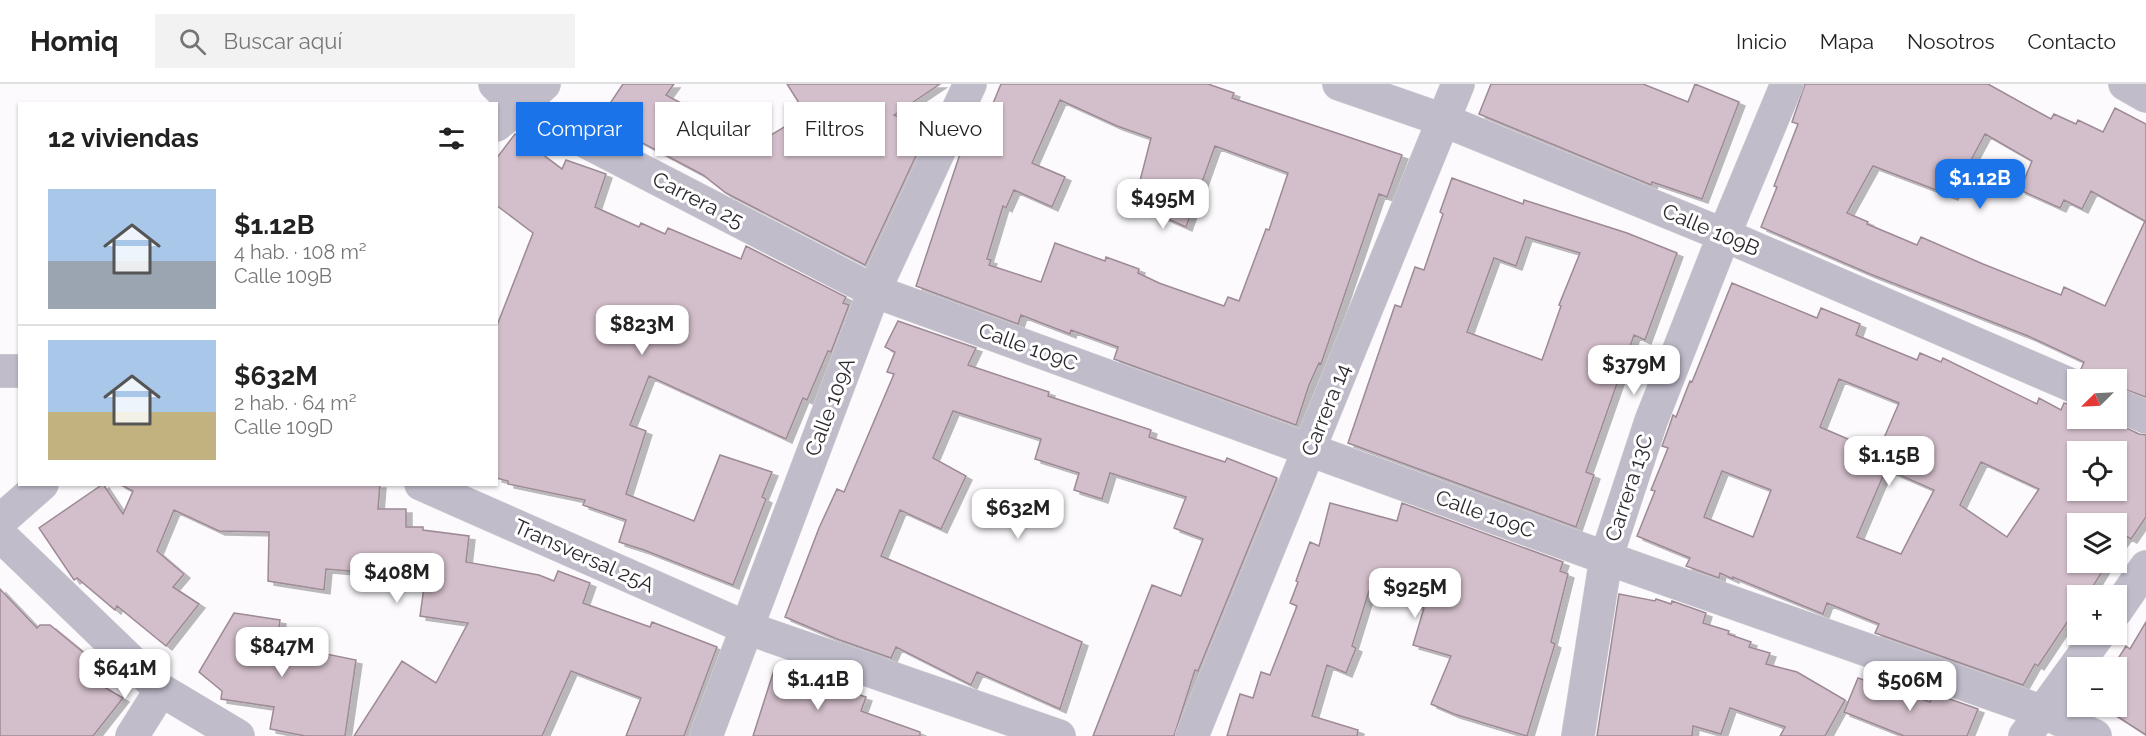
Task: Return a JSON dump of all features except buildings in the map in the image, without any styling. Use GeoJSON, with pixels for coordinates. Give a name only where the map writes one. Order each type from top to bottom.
{"type":"FeatureCollection","features":[{"type":"Feature","properties":{"kind":"street","name":"Carrera 25"},"geometry":{"type":"LineString","coordinates":[[495,84],[508,116],[874,291]]}},
{"type":"Feature","properties":{"kind":"street"},"geometry":{"type":"LineString","coordinates":[[508,116],[544,84]]}},
{"type":"Feature","properties":{"kind":"street","name":"Calle 109A"},"geometry":{"type":"LineString","coordinates":[[706,736],[874,291],[970,84]]}},
{"type":"Feature","properties":{"kind":"street","name":"Calle 109B"},"geometry":{"type":"LineString","coordinates":[[1340,84],[1443,120],[1724,235],[2067,383]]}},
{"type":"Feature","properties":{"kind":"street","name":"Carrera 14"},"geometry":{"type":"LineString","coordinates":[[1192,736],[1458,84]]}},
{"type":"Feature","properties":{"kind":"street","name":"Carrera 13C"},"geometry":{"type":"LineString","coordinates":[[1578,736],[1606,558],[1651,421],[1724,235],[1787,84]]}},
{"type":"Feature","properties":{"kind":"street"},"geometry":{"type":"LineString","coordinates":[[2125,84],[2146,96]]}},
{"type":"Feature","properties":{"kind":"street","name":"Calle 109C"},"geometry":{"type":"LineString","coordinates":[[874,291],[1606,558],[2034,724],[2095,736]]}},
{"type":"Feature","properties":{"kind":"street"},"geometry":{"type":"LineString","coordinates":[[0,371],[18,371]]}},
{"type":"Feature","properties":{"kind":"street"},"geometry":{"type":"LineString","coordinates":[[2127,409],[2146,417]]}},
{"type":"Feature","properties":{"kind":"street"},"geometry":{"type":"LineString","coordinates":[[0,521],[40,486]]}},
{"type":"Feature","properties":{"kind":"street","name":"Transversal 25A"},"geometry":{"type":"LineString","coordinates":[[427,486],[747,628],[1059,736]]}},
{"type":"Feature","properties":{"kind":"street"},"geometry":{"type":"LineString","coordinates":[[0,535],[160,690],[238,736]]}},
{"type":"Feature","properties":{"kind":"street"},"geometry":{"type":"LineString","coordinates":[[2127,595],[2146,567]]}},
{"type":"Feature","properties":{"kind":"street"},"geometry":{"type":"LineString","coordinates":[[2034,724],[2091,645]]}},
{"type":"Feature","properties":{"kind":"street"},"geometry":{"type":"LineString","coordinates":[[132,736],[160,690]]}}]}
